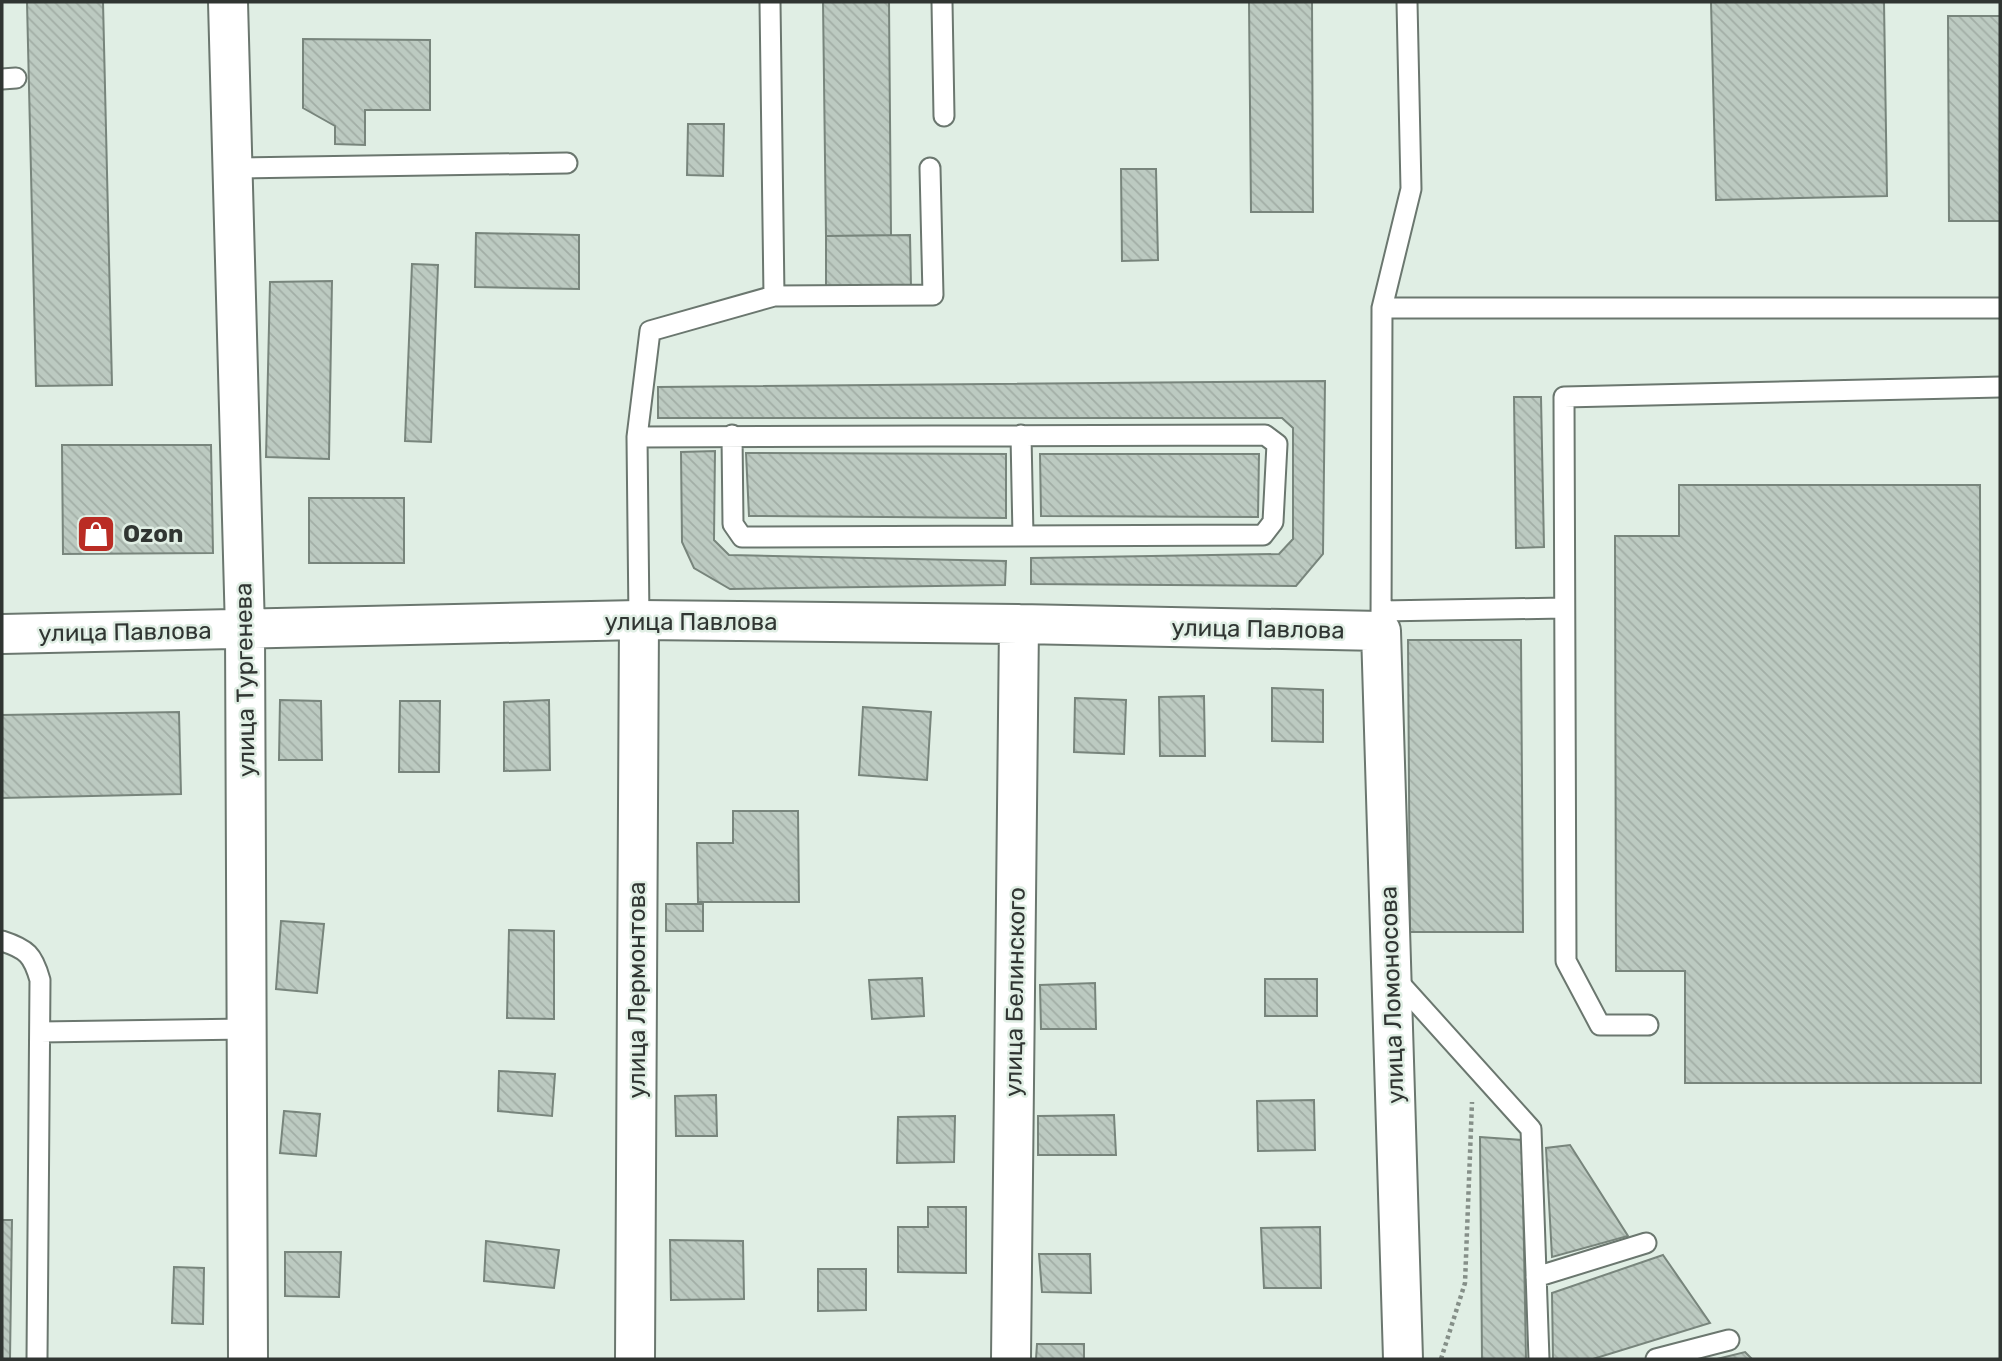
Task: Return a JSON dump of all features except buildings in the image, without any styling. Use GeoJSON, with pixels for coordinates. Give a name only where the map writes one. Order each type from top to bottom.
{"type":"FeatureCollection","features":[{"type":"Feature","properties":{"kind":"street","name":"улица Тургенева"},"geometry":{"type":"LineString","coordinates":[[228,2],[245,630],[248,1359]]}},
{"type":"Feature","properties":{"kind":"street","name":"улица Павлова"},"geometry":{"type":"LineString","coordinates":[[2,634],[639,620],[1018,624],[1381,622]]}},
{"type":"Feature","properties":{"kind":"street","name":"улица Лермонтова"},"geometry":{"type":"LineString","coordinates":[[635,1359],[639,620]]}},
{"type":"Feature","properties":{"kind":"street","name":"улица Ломоносова"},"geometry":{"type":"LineString","coordinates":[[1381,622],[1403,1359]]}},
{"type":"Feature","properties":{"kind":"street","name":"улица Белинского"},"geometry":{"type":"LineString","coordinates":[[1011,1359],[1018,624]]}},
{"type":"Feature","properties":{"kind":"lane"},"geometry":{"type":"LineString","coordinates":[[770,2],[774,296]]}},
{"type":"Feature","properties":{"kind":"lane"},"geometry":{"type":"LineString","coordinates":[[942,2],[944,116]]}},
{"type":"Feature","properties":{"kind":"lane"},"geometry":{"type":"LineString","coordinates":[[1407,2],[1411,189],[1382,308],[1381,622],[1563,608]]}},
{"type":"Feature","properties":{"kind":"lane"},"geometry":{"type":"LineString","coordinates":[[233,168],[567,163]]}},
{"type":"Feature","properties":{"kind":"lane"},"geometry":{"type":"LineString","coordinates":[[639,620],[637,437],[650,331],[774,296],[933,295],[930,168]]}},
{"type":"Feature","properties":{"kind":"lane"},"geometry":{"type":"LineString","coordinates":[[1382,308],[2000,308]]}},
{"type":"Feature","properties":{"kind":"lane"},"geometry":{"type":"LineString","coordinates":[[1648,1025],[1600,1025],[1566,961],[1564,397],[2000,387]]}},
{"type":"Feature","properties":{"kind":"lane"},"geometry":{"type":"LineString","coordinates":[[637,437],[732,435],[1265,435],[1277,444],[1273,522],[1263,535],[742,537],[733,524],[732,435]]}},
{"type":"Feature","properties":{"kind":"lane"},"geometry":{"type":"LineString","coordinates":[[1021,435],[1023,536]]}},
{"type":"Feature","properties":{"kind":"lane"},"geometry":{"type":"LineString","coordinates":[[2,941],[17,946],[34,959],[40,980],[37,1359]]}},
{"type":"Feature","properties":{"kind":"lane"},"geometry":{"type":"LineString","coordinates":[[1391,973],[1531,1129],[1539,1359]]}},
{"type":"Feature","properties":{"kind":"lane"},"geometry":{"type":"LineString","coordinates":[[40,1032],[246,1028]]}},
{"type":"Feature","properties":{"kind":"lane"},"geometry":{"type":"LineString","coordinates":[[1536,1277],[1646,1243]]}},
{"type":"Feature","properties":{"kind":"lane"},"geometry":{"type":"LineString","coordinates":[[1656,1359],[1729,1340]]}},
{"type":"Feature","properties":{"kind":"path"},"geometry":{"type":"LineString","coordinates":[[1441,1359],[1465,1283],[1473,1066]]}},
{"type":"Feature","properties":{"kind":"place","name":"Ozon"},"geometry":{"type":"Point","coordinates":[96,534]}}]}
